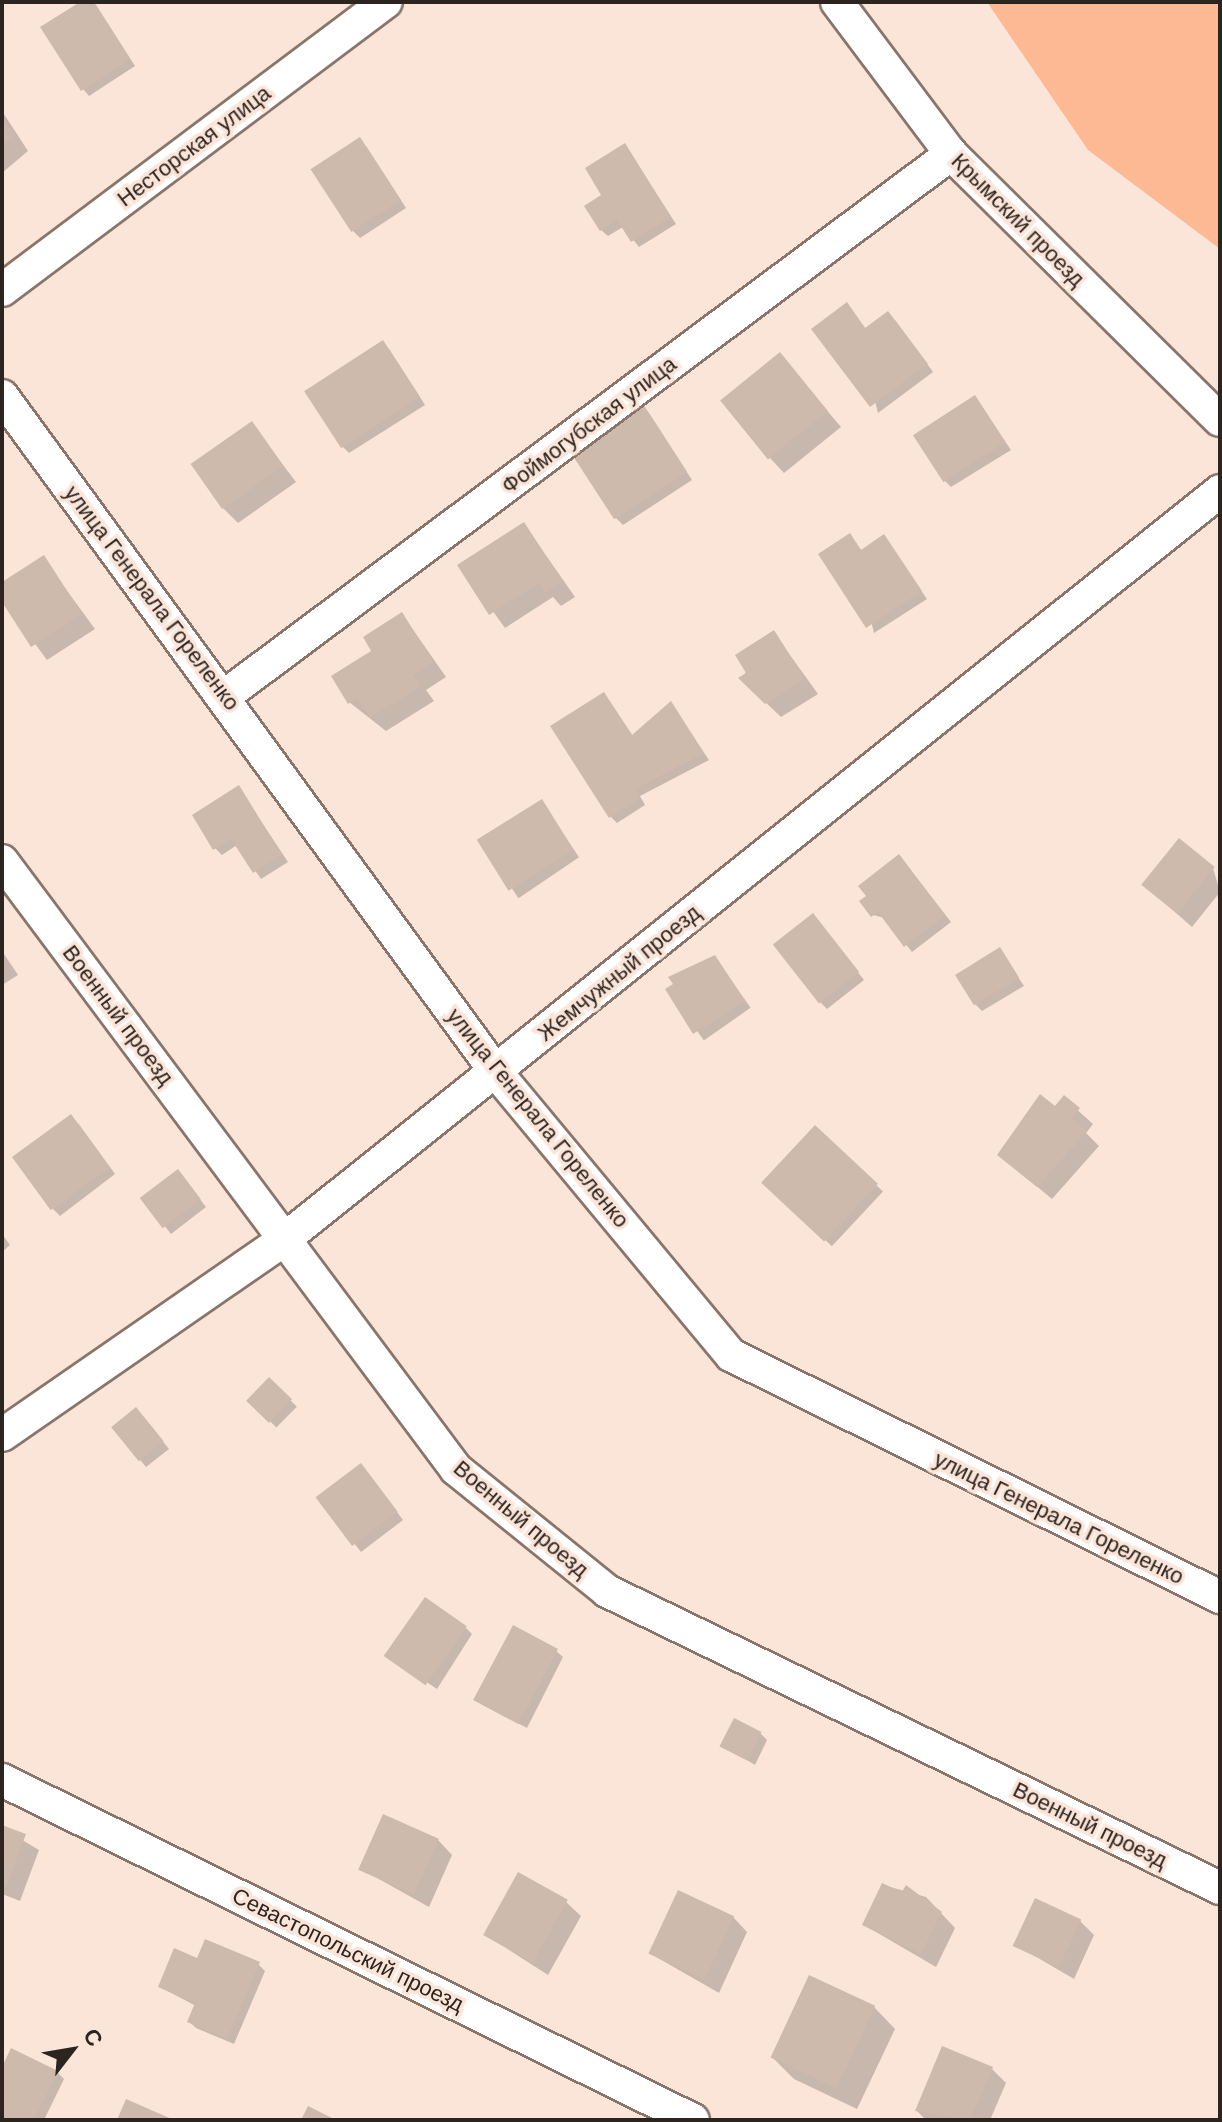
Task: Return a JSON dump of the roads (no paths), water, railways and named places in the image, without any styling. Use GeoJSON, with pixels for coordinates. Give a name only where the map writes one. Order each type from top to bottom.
{"type":"FeatureCollection","features":[{"type":"Feature","properties":{"kind":"street","name":"Несторская улица"},"geometry":{"type":"LineString","coordinates":[[2,290],[386,2]]}},
{"type":"Feature","properties":{"kind":"street","name":"Крымский проезд"},"geometry":{"type":"LineString","coordinates":[[837,2],[951,154],[1220,420]]}},
{"type":"Feature","properties":{"kind":"street","name":"Фоймогубская улица"},"geometry":{"type":"LineString","coordinates":[[226,695],[951,154]]}},
{"type":"Feature","properties":{"kind":"street","name":"улица Генерала Гореленко"},"geometry":{"type":"LineString","coordinates":[[2,396],[226,695],[496,1072],[731,1355],[1220,1597]]}},
{"type":"Feature","properties":{"kind":"street","name":"Жемчужный проезд"},"geometry":{"type":"LineString","coordinates":[[2,1435],[286,1238],[1220,491]]}},
{"type":"Feature","properties":{"kind":"street","name":"Военный проезд"},"geometry":{"type":"LineString","coordinates":[[2,861],[456,1469],[607,1591],[1220,1888]]}},
{"type":"Feature","properties":{"kind":"street","name":"Севастопольский проезд"},"geometry":{"type":"LineString","coordinates":[[2,1780],[693,2120]]}}]}
